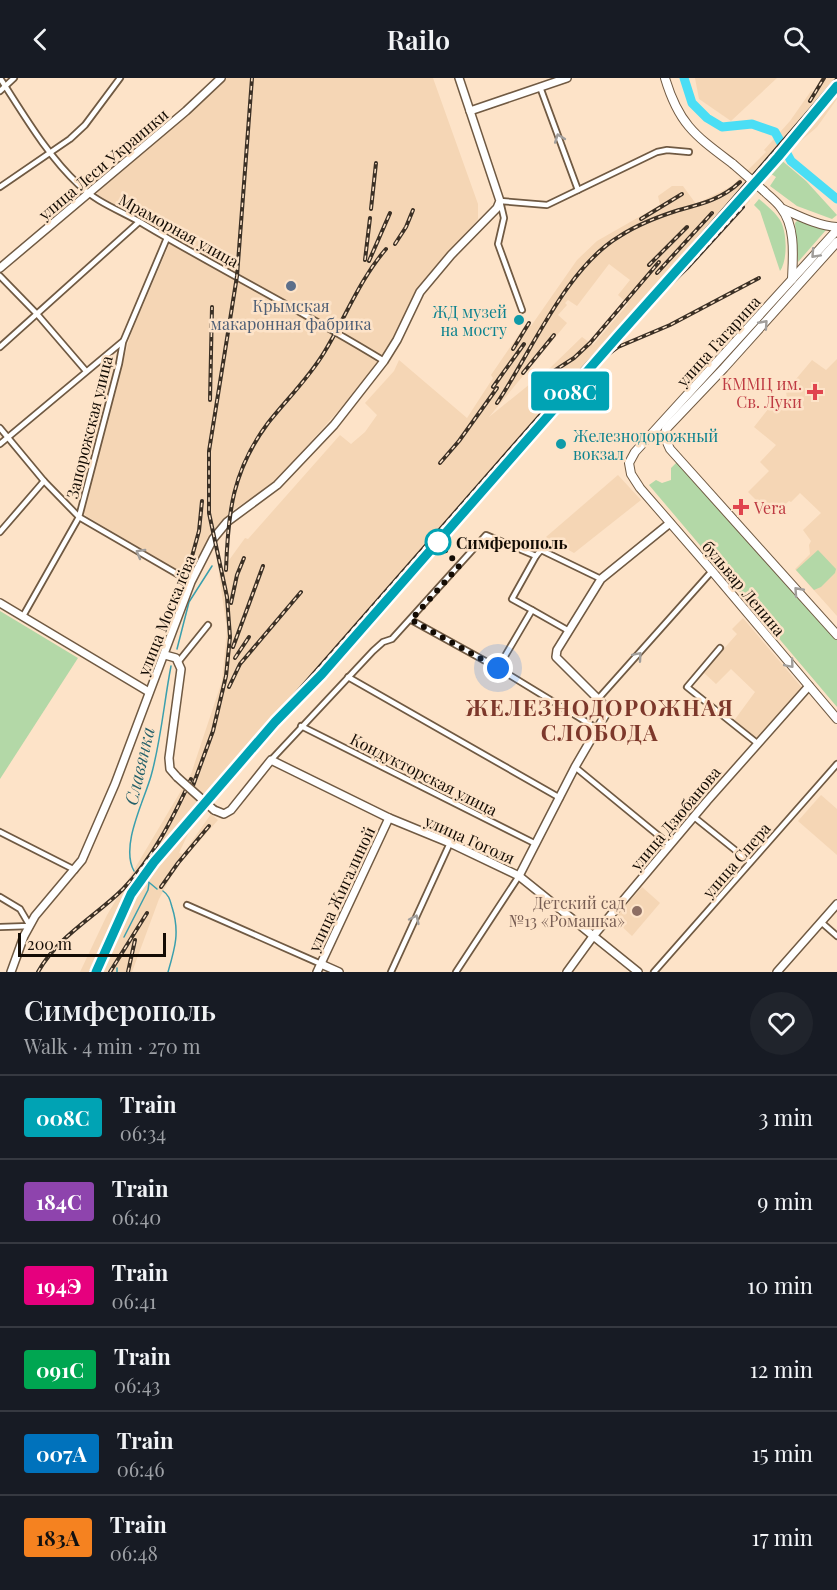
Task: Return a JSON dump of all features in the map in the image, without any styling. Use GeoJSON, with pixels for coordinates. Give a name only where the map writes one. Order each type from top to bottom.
{"type":"FeatureCollection","features":[{"type":"Feature","properties":{"kind":"main road","name":"улица Леси Украинки"},"geometry":{"type":"LineString","coordinates":[[0,268],[186,111],[221,78]]}},
{"type":"Feature","properties":{"kind":"main road"},"geometry":{"type":"LineString","coordinates":[[459,78],[500,201]]}},
{"type":"Feature","properties":{"kind":"main road"},"geometry":{"type":"LineString","coordinates":[[470,111],[567,78]]}},
{"type":"Feature","properties":{"kind":"main road"},"geometry":{"type":"LineString","coordinates":[[665,78],[676,110],[699,139],[733,164],[781,208],[803,218],[837,228]]}},
{"type":"Feature","properties":{"kind":"main road","name":"улица Москалёва"},"geometry":{"type":"LineString","coordinates":[[10,972],[35,916],[82,860],[115,784],[191,582],[213,539],[227,522],[277,485],[333,425],[384,361],[397,340],[420,292],[451,255],[497,208],[500,201]]}},
{"type":"Feature","properties":{"kind":"main road"},"geometry":{"type":"LineString","coordinates":[[781,208],[791,230],[790,295]]}},
{"type":"Feature","properties":{"kind":"main road","name":"улица Гагарина"},"geometry":{"type":"LineString","coordinates":[[631,474],[629,463],[635,452],[837,228]]}},
{"type":"Feature","properties":{"kind":"main road","name":"улица Гагарина"},"geometry":{"type":"LineString","coordinates":[[837,242],[666,429],[667,442],[680,459],[837,635]]}},
{"type":"Feature","properties":{"kind":"main road","name":"бульвар Ленина"},"geometry":{"type":"LineString","coordinates":[[631,474],[640,488],[837,719]]}},
{"type":"Feature","properties":{"kind":"main road"},"geometry":{"type":"LineString","coordinates":[[519,876],[575,767],[607,712],[606,707],[556,657],[557,650],[601,579],[670,523]]}},
{"type":"Feature","properties":{"kind":"main road"},"geometry":{"type":"LineString","coordinates":[[0,603],[149,692]]}},
{"type":"Feature","properties":{"kind":"main road"},"geometry":{"type":"LineString","coordinates":[[165,655],[176,658],[180,679],[169,758],[170,769],[177,777],[214,810],[224,814],[231,810],[271,760]]}},
{"type":"Feature","properties":{"kind":"main road","name":"улица Дзюбанова"},"geometry":{"type":"LineString","coordinates":[[567,972],[594,935],[670,844],[808,686]]}},
{"type":"Feature","properties":{"kind":"main road","name":"улица Гоголя"},"geometry":{"type":"LineString","coordinates":[[271,760],[389,818],[450,843],[519,876],[638,972]]}},
{"type":"Feature","properties":{"kind":"main road","name":"улица Жигалиной"},"geometry":{"type":"LineString","coordinates":[[317,972],[389,818]]}},
{"type":"Feature","properties":{"kind":"main road"},"geometry":{"type":"LineString","coordinates":[[777,972],[837,904]]}},
{"type":"Feature","properties":{"kind":"main road"},"geometry":{"type":"LineString","coordinates":[[321,964],[339,972]]}},
{"type":"Feature","properties":{"kind":"street","name":"Мраморная улица"},"geometry":{"type":"LineString","coordinates":[[0,78],[50,153],[88,193],[323,324],[384,361]]}},
{"type":"Feature","properties":{"kind":"street"},"geometry":{"type":"LineString","coordinates":[[0,91],[14,78]]}},
{"type":"Feature","properties":{"kind":"street"},"geometry":{"type":"LineString","coordinates":[[0,187],[70,139],[85,125],[120,78]]}},
{"type":"Feature","properties":{"kind":"street"},"geometry":{"type":"LineString","coordinates":[[540,87],[578,190]]}},
{"type":"Feature","properties":{"kind":"street"},"geometry":{"type":"LineString","coordinates":[[522,310],[498,244],[504,218],[500,201],[547,206],[657,153],[667,150],[689,152]]}},
{"type":"Feature","properties":{"kind":"street"},"geometry":{"type":"LineString","coordinates":[[0,347],[139,222]]}},
{"type":"Feature","properties":{"kind":"street","name":"Запорожская улица"},"geometry":{"type":"LineString","coordinates":[[23,616],[79,517],[123,342],[167,238]]}},
{"type":"Feature","properties":{"kind":"street"},"geometry":{"type":"LineString","coordinates":[[0,276],[37,314],[86,371]]}},
{"type":"Feature","properties":{"kind":"street"},"geometry":{"type":"LineString","coordinates":[[0,444],[123,342]]}},
{"type":"Feature","properties":{"kind":"street"},"geometry":{"type":"LineString","coordinates":[[0,428],[44,481],[79,517],[191,582]]}},
{"type":"Feature","properties":{"kind":"street"},"geometry":{"type":"LineString","coordinates":[[0,532],[44,481]]}},
{"type":"Feature","properties":{"kind":"street"},"geometry":{"type":"LineString","coordinates":[[271,760],[373,651],[383,642],[392,639],[411,620],[486,535],[536,556]]}},
{"type":"Feature","properties":{"kind":"street"},"geometry":{"type":"LineString","coordinates":[[569,631],[512,599],[536,556],[541,550],[601,579]]}},
{"type":"Feature","properties":{"kind":"street"},"geometry":{"type":"LineString","coordinates":[[598,699],[712,571]]}},
{"type":"Feature","properties":{"kind":"street"},"geometry":{"type":"LineString","coordinates":[[498,668],[532,610]]}},
{"type":"Feature","properties":{"kind":"street"},"geometry":{"type":"LineString","coordinates":[[411,620],[498,668],[598,729]]}},
{"type":"Feature","properties":{"kind":"street"},"geometry":{"type":"LineString","coordinates":[[178,662],[208,625]]}},
{"type":"Feature","properties":{"kind":"street"},"geometry":{"type":"LineString","coordinates":[[720,648],[687,687],[758,743]]}},
{"type":"Feature","properties":{"kind":"street"},"geometry":{"type":"LineString","coordinates":[[348,677],[560,798]]}},
{"type":"Feature","properties":{"kind":"street","name":"Кондукторская улица"},"geometry":{"type":"LineString","coordinates":[[301,726],[536,844]]}},
{"type":"Feature","properties":{"kind":"street","name":"улица Спера"},"geometry":{"type":"LineString","coordinates":[[654,972],[837,764]]}},
{"type":"Feature","properties":{"kind":"street"},"geometry":{"type":"LineString","coordinates":[[575,767],[670,844]]}},
{"type":"Feature","properties":{"kind":"street"},"geometry":{"type":"LineString","coordinates":[[694,817],[750,862]]}},
{"type":"Feature","properties":{"kind":"street"},"geometry":{"type":"LineString","coordinates":[[0,832],[75,870]]}},
{"type":"Feature","properties":{"kind":"street"},"geometry":{"type":"LineString","coordinates":[[391,972],[450,843]]}},
{"type":"Feature","properties":{"kind":"street"},"geometry":{"type":"LineString","coordinates":[[456,972],[519,876]]}},
{"type":"Feature","properties":{"kind":"street"},"geometry":{"type":"LineString","coordinates":[[0,897],[20,909],[30,926],[0,927]]}},
{"type":"Feature","properties":{"kind":"street"},"geometry":{"type":"LineString","coordinates":[[187,905],[321,964]]}},
{"type":"Feature","properties":{"kind":"street"},"geometry":{"type":"LineString","coordinates":[[821,922],[837,936]]}},
{"type":"Feature","properties":{"kind":"shaded area"},"geometry":{"type":"Polygon","coordinates":[[[226,78],[433,78],[478,204],[478,219],[413,298],[386,352],[356,391],[273,484],[233,510],[217,526],[191,572],[184,574],[86,516],[82,511],[131,333],[172,238],[98,195],[97,192],[185,117],[226,78]]]}},
{"type":"Feature","properties":{"kind":"shaded area"},"geometry":{"type":"Polygon","coordinates":[[[695,78],[777,78],[731,121],[699,99],[695,78]]]}},
{"type":"Feature","properties":{"kind":"shaded area"},"geometry":{"type":"Polygon","coordinates":[[[821,78],[837,78],[837,99],[817,127],[780,159],[750,192],[750,201],[744,208],[678,280],[655,300],[629,328],[610,349],[611,353],[598,362],[527,448],[357,643],[316,688],[251,752],[211,799],[188,834],[179,853],[183,854],[211,814],[218,820],[175,869],[159,899],[132,972],[80,972],[107,915],[191,774],[222,681],[227,630],[219,574],[245,538],[248,539],[340,435],[351,444],[365,432],[377,415],[365,403],[394,371],[399,360],[467,418],[493,378],[491,375],[526,324],[531,326],[577,260],[597,241],[660,205],[658,196],[672,186],[683,186],[696,204],[732,186],[766,152],[764,150],[790,121],[811,91],[814,92],[821,78]],[[609,264],[577,306],[568,300],[565,303],[567,305],[558,315],[567,323],[489,417],[551,367],[582,337],[593,345],[628,304],[618,295],[630,280],[609,264]]]}},
{"type":"Feature","properties":{"kind":"shaded area"},"geometry":{"type":"Polygon","coordinates":[[[837,359],[837,616],[795,569],[810,554],[811,541],[803,530],[821,513],[800,493],[772,516],[748,492],[769,471],[760,462],[776,445],[754,427],[769,408],[776,408],[787,399],[786,391],[812,360],[826,370],[837,359]]]}},
{"type":"Feature","properties":{"kind":"shaded area"},"geometry":{"type":"Polygon","coordinates":[[[618,475],[641,500],[574,553],[546,537],[618,475]]]}},
{"type":"Feature","properties":{"kind":"shaded area"},"geometry":{"type":"Polygon","coordinates":[[[743,618],[804,690],[759,744],[733,722],[755,692],[731,669],[716,684],[703,672],[737,634],[732,629],[743,618]]]}},
{"type":"Feature","properties":{"kind":"shaded area"},"geometry":{"type":"Polygon","coordinates":[[[821,795],[837,809],[837,855],[798,821],[821,795]]]}},
{"type":"Feature","properties":{"kind":"shaded area","name":"Детский сад №13 «Ромашка»"},"geometry":{"type":"Polygon","coordinates":[[[642,887],[660,903],[632,936],[614,919],[642,887]]]}},
{"type":"Feature","properties":{"kind":"green space"},"geometry":{"type":"Polygon","coordinates":[[[780,159],[806,181],[837,215],[832,219],[797,206],[770,186],[776,177],[768,172],[780,159]]]}},
{"type":"Feature","properties":{"kind":"green space"},"geometry":{"type":"Polygon","coordinates":[[[759,199],[776,214],[782,225],[785,253],[780,271],[760,211],[754,205],[759,199]]]}},
{"type":"Feature","properties":{"kind":"green space"},"geometry":{"type":"Polygon","coordinates":[[[798,220],[826,230],[798,262],[795,223],[798,220]]]}},
{"type":"Feature","properties":{"kind":"green space"},"geometry":{"type":"Polygon","coordinates":[[[678,461],[837,640],[837,707],[649,485],[656,480],[662,483],[671,480],[671,468],[678,461]]]}},
{"type":"Feature","properties":{"kind":"green space"},"geometry":{"type":"Polygon","coordinates":[[[818,550],[836,569],[821,587],[814,590],[796,570],[818,550]]]}},
{"type":"Feature","properties":{"kind":"green space"},"geometry":{"type":"Polygon","coordinates":[[[0,611],[78,658],[0,779],[0,611]]]}},
{"type":"Feature","properties":{"kind":"waterway"},"geometry":{"type":"LineString","coordinates":[[684,78],[692,103],[707,118],[722,127],[752,124],[775,132],[791,161],[837,199]]}},
{"type":"Feature","properties":{"kind":"waterway","name":"Славянка"},"geometry":{"type":"LineString","coordinates":[[177,649],[189,602],[212,566]]}},
{"type":"Feature","properties":{"kind":"waterway","name":"Славянка"},"geometry":{"type":"LineString","coordinates":[[134,871],[130,861],[131,837],[154,763],[171,666]]}},
{"type":"Feature","properties":{"kind":"waterway","name":"Славянка"},"geometry":{"type":"LineString","coordinates":[[145,879],[157,889]]}},
{"type":"Feature","properties":{"kind":"waterway"},"geometry":{"type":"LineString","coordinates":[[124,937],[148,890],[149,883]]}},
{"type":"Feature","properties":{"kind":"waterway","name":"Славянка"},"geometry":{"type":"LineString","coordinates":[[163,891],[170,900],[176,924],[174,947],[168,972]]}},
{"type":"Feature","properties":{"kind":"railway"},"geometry":{"type":"LineString","coordinates":[[191,791],[213,731],[226,676],[230,637],[227,597],[209,513],[209,451],[237,276],[252,78]]}},
{"type":"Feature","properties":{"kind":"railway"},"geometry":{"type":"LineString","coordinates":[[810,101],[824,78]]}},
{"type":"Feature","properties":{"kind":"railway"},"geometry":{"type":"LineString","coordinates":[[91,972],[116,919],[139,882],[214,793],[250,746],[550,404],[636,311],[837,79]]}},
{"type":"Feature","properties":{"kind":"railway"},"geometry":{"type":"LineString","coordinates":[[371,209],[376,163]]}},
{"type":"Feature","properties":{"kind":"railway"},"geometry":{"type":"LineString","coordinates":[[497,403],[551,312],[583,268],[601,250],[634,228],[664,215],[711,200],[726,193],[740,182]]}},
{"type":"Feature","properties":{"kind":"railway"},"geometry":{"type":"LineString","coordinates":[[641,219],[682,194]]}},
{"type":"Feature","properties":{"kind":"railway"},"geometry":{"type":"LineString","coordinates":[[658,296],[743,207]]}},
{"type":"Feature","properties":{"kind":"railway"},"geometry":{"type":"LineString","coordinates":[[395,244],[413,210]]}},
{"type":"Feature","properties":{"kind":"railway"},"geometry":{"type":"LineString","coordinates":[[369,261],[390,213]]}},
{"type":"Feature","properties":{"kind":"railway"},"geometry":{"type":"LineString","coordinates":[[657,273],[712,213]]}},
{"type":"Feature","properties":{"kind":"railway"},"geometry":{"type":"LineString","coordinates":[[365,260],[370,218]]}},
{"type":"Feature","properties":{"kind":"railway"},"geometry":{"type":"LineString","coordinates":[[649,265],[687,227]]}},
{"type":"Feature","properties":{"kind":"railway"},"geometry":{"type":"LineString","coordinates":[[226,570],[228,530],[234,493],[247,458],[268,423],[319,361],[361,286],[386,249]]}},
{"type":"Feature","properties":{"kind":"railway"},"geometry":{"type":"LineString","coordinates":[[537,382],[574,358],[590,343],[659,262]]}},
{"type":"Feature","properties":{"kind":"railway"},"geometry":{"type":"LineString","coordinates":[[599,361],[618,347],[670,325],[759,278]]}},
{"type":"Feature","properties":{"kind":"railway"},"geometry":{"type":"LineString","coordinates":[[210,400],[212,307]]}},
{"type":"Feature","properties":{"kind":"railway"},"geometry":{"type":"LineString","coordinates":[[513,349],[529,323]]}},
{"type":"Feature","properties":{"kind":"railway"},"geometry":{"type":"LineString","coordinates":[[523,373],[554,335]]}},
{"type":"Feature","properties":{"kind":"railway"},"geometry":{"type":"LineString","coordinates":[[493,387],[524,344]]}},
{"type":"Feature","properties":{"kind":"railway"},"geometry":{"type":"LineString","coordinates":[[440,463],[459,441],[497,388]]}},
{"type":"Feature","properties":{"kind":"railway"},"geometry":{"type":"LineString","coordinates":[[191,560],[199,531],[202,501]]}},
{"type":"Feature","properties":{"kind":"railway"},"geometry":{"type":"LineString","coordinates":[[231,603],[237,575],[244,558]]}},
{"type":"Feature","properties":{"kind":"railway"},"geometry":{"type":"LineString","coordinates":[[233,647],[263,566]]}},
{"type":"Feature","properties":{"kind":"railway"},"geometry":{"type":"LineString","coordinates":[[229,687],[240,664],[301,592]]}},
{"type":"Feature","properties":{"kind":"railway"},"geometry":{"type":"LineString","coordinates":[[235,658],[249,637]]}},
{"type":"Feature","properties":{"kind":"railway"},"geometry":{"type":"LineString","coordinates":[[38,972],[46,959],[66,937],[112,899],[134,877],[162,837],[191,779]]}},
{"type":"Feature","properties":{"kind":"railway"},"geometry":{"type":"LineString","coordinates":[[161,887],[209,826]]}},
{"type":"Feature","properties":{"kind":"railway"},"geometry":{"type":"LineString","coordinates":[[110,972],[147,913]]}},
{"type":"Feature","properties":{"kind":"railway"},"geometry":{"type":"LineString","coordinates":[[128,972],[135,940]]}},
{"type":"Feature","properties":{"kind":"train","name":"008С"},"geometry":{"type":"LineString","coordinates":[[96,972],[131,894],[154,862],[275,722],[322,674],[778,157],[837,86]]}},
{"type":"Feature","properties":{"kind":"place","name":"Крымская макаронная фабрика"},"geometry":{"type":"Point","coordinates":[291,286]}},
{"type":"Feature","properties":{"kind":"place","name":"ЖД музей на мосту"},"geometry":{"type":"Point","coordinates":[519,320]}},
{"type":"Feature","properties":{"kind":"place","name":"КММЦ им. Св. Луки"},"geometry":{"type":"Point","coordinates":[815,392]}},
{"type":"Feature","properties":{"kind":"place","name":"Железнодорожный вокзал"},"geometry":{"type":"Point","coordinates":[561,444]}},
{"type":"Feature","properties":{"kind":"place","name":"Vera"},"geometry":{"type":"Point","coordinates":[741,507]}},
{"type":"Feature","properties":{"kind":"place","name":"Симферополь"},"geometry":{"type":"Point","coordinates":[438,542]}},
{"type":"Feature","properties":{"kind":"place","name":"Детский сад №13 «Ромашка»"},"geometry":{"type":"Point","coordinates":[637,911]}},
{"type":"Feature","properties":{"kind":"district","name":"ЖЕЛЕЗНОДОРОЖНАЯ СЛОБОДА"},"geometry":{"type":"Point","coordinates":[600,720]}},
{"type":"Feature","properties":{"kind":"route"},"geometry":{"type":"LineString","coordinates":[[438,542],[459,566],[411,620],[498,668]]}}]}
